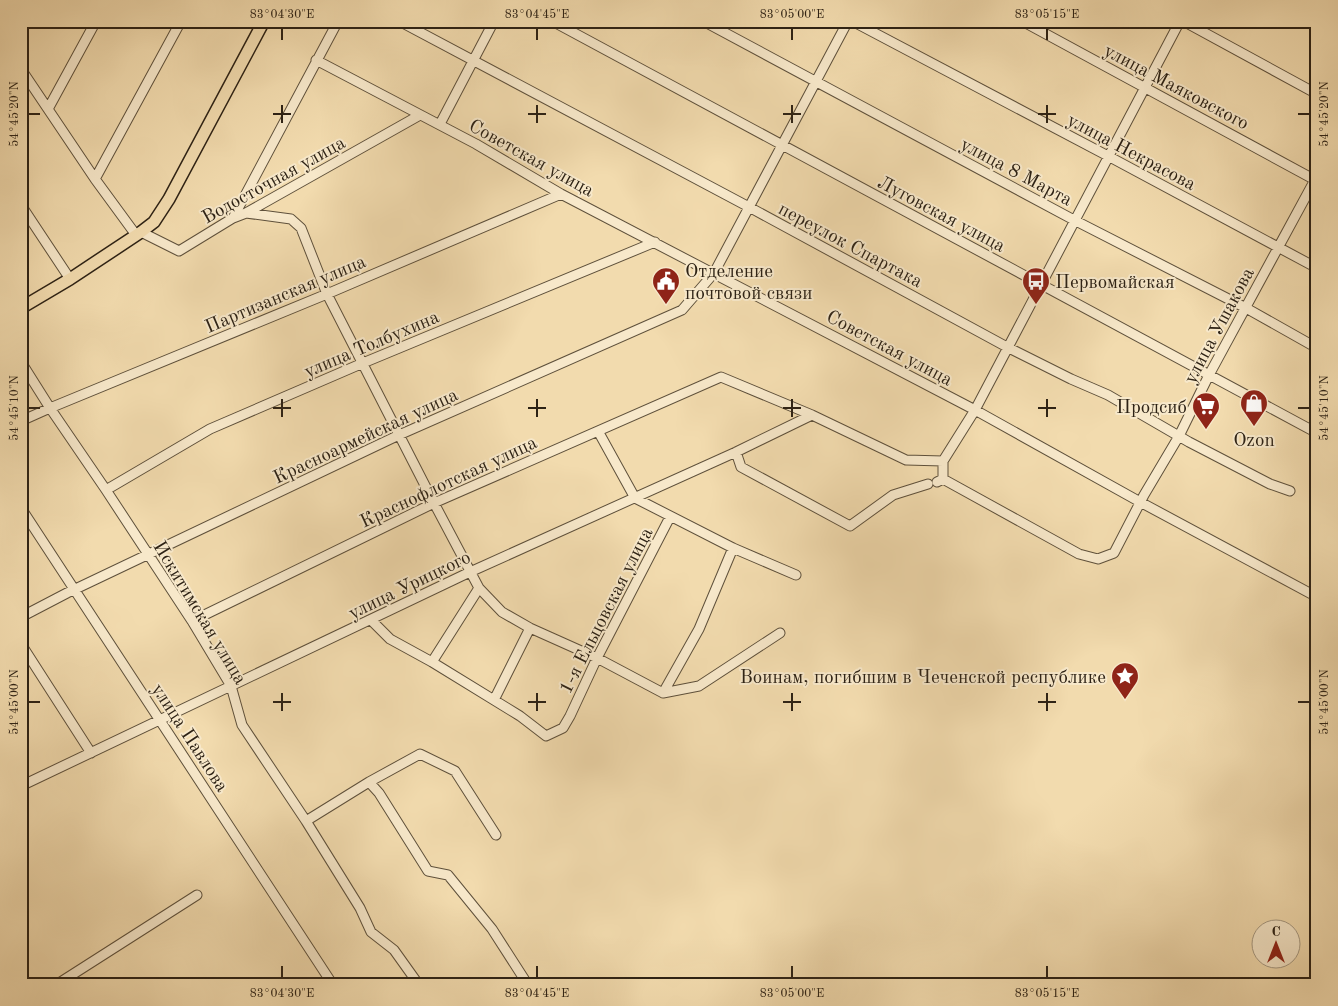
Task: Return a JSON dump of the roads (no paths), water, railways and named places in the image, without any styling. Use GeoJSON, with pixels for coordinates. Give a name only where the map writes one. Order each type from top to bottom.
{"type":"FeatureCollection","features":[{"type":"Feature","properties":{"kind":"main road"},"geometry":{"type":"LineString","coordinates":[[21,308],[70,279],[154,222],[169,199],[264,21]]}},
{"type":"Feature","properties":{"kind":"street"},"geometry":{"type":"LineString","coordinates":[[48,109],[96,21]]}},
{"type":"Feature","properties":{"kind":"street"},"geometry":{"type":"LineString","coordinates":[[95,179],[181,21]]}},
{"type":"Feature","properties":{"kind":"street"},"geometry":{"type":"LineString","coordinates":[[233,218],[338,21]]}},
{"type":"Feature","properties":{"kind":"street","name":"переулок Спартака"},"geometry":{"type":"LineString","coordinates":[[399,21],[1007,347],[1071,380],[1108,395],[1270,484],[1290,491]]}},
{"type":"Feature","properties":{"kind":"street"},"geometry":{"type":"LineString","coordinates":[[440,124],[494,21]]}},
{"type":"Feature","properties":{"kind":"street","name":"Луговская улица"},"geometry":{"type":"LineString","coordinates":[[552,21],[1317,433]]}},
{"type":"Feature","properties":{"kind":"street","name":"улица 8 Марта"},"geometry":{"type":"LineString","coordinates":[[704,21],[1074,220],[1246,308],[1317,348]]}},
{"type":"Feature","properties":{"kind":"street","name":"Красноармейская улица"},"geometry":{"type":"LineString","coordinates":[[21,617],[75,589],[399,435],[682,310],[714,273],[848,21]]}},
{"type":"Feature","properties":{"kind":"street","name":"улица Некрасова"},"geometry":{"type":"LineString","coordinates":[[852,21],[1317,268]]}},
{"type":"Feature","properties":{"kind":"street","name":"улица Маяковского"},"geometry":{"type":"LineString","coordinates":[[1022,21],[1316,179]]}},
{"type":"Feature","properties":{"kind":"street"},"geometry":{"type":"LineString","coordinates":[[736,452],[741,467],[850,526],[893,495],[936,482],[943,461],[975,410],[1144,87],[1181,21],[1317,94]]}},
{"type":"Feature","properties":{"kind":"street","name":"Советская улица"},"geometry":{"type":"LineString","coordinates":[[316,60],[440,124],[561,194],[975,410],[1142,503],[1317,596]]}},
{"type":"Feature","properties":{"kind":"street"},"geometry":{"type":"LineString","coordinates":[[21,69],[95,179],[138,234]]}},
{"type":"Feature","properties":{"kind":"street","name":"Водосточная улица"},"geometry":{"type":"LineString","coordinates":[[138,234],[179,252],[233,218],[246,213],[420,114]]}},
{"type":"Feature","properties":{"kind":"street","name":"улица Ушакова"},"geometry":{"type":"LineString","coordinates":[[936,482],[1079,554],[1098,560],[1114,553],[1142,503],[1144,495],[1180,436],[1210,375],[1316,179]]}},
{"type":"Feature","properties":{"kind":"street","name":"Партизанская улица"},"geometry":{"type":"LineString","coordinates":[[21,422],[50,408],[327,294],[561,194]]}},
{"type":"Feature","properties":{"kind":"street"},"geometry":{"type":"LineString","coordinates":[[21,206],[70,279]]}},
{"type":"Feature","properties":{"kind":"street"},"geometry":{"type":"LineString","coordinates":[[246,213],[291,219],[301,228],[327,294],[470,572],[480,588],[502,612],[530,628],[597,658],[663,693],[699,686],[780,633]]}},
{"type":"Feature","properties":{"kind":"street","name":"улица Толбухина"},"geometry":{"type":"LineString","coordinates":[[106,490],[210,429],[363,363],[655,242]]}},
{"type":"Feature","properties":{"kind":"street","name":"Искитимская улица"},"geometry":{"type":"LineString","coordinates":[[21,362],[192,621],[231,686],[242,725],[306,821],[360,908],[371,932],[394,950],[418,985]]}},
{"type":"Feature","properties":{"kind":"street","name":"Краснофлотская улица"},"geometry":{"type":"LineString","coordinates":[[192,621],[434,503],[721,377],[812,415]]}},
{"type":"Feature","properties":{"kind":"street"},"geometry":{"type":"LineString","coordinates":[[812,415],[906,460],[943,461]]}},
{"type":"Feature","properties":{"kind":"street","name":"улица Урицкого"},"geometry":{"type":"LineString","coordinates":[[23,782],[91,752],[470,572],[736,452],[812,415]]}},
{"type":"Feature","properties":{"kind":"street"},"geometry":{"type":"LineString","coordinates":[[598,431],[634,498],[733,548],[796,575]]}},
{"type":"Feature","properties":{"kind":"street","name":"улица Павлова"},"geometry":{"type":"LineString","coordinates":[[21,508],[333,985]]}},
{"type":"Feature","properties":{"kind":"street","name":"1-я Ельцовская улица"},"geometry":{"type":"LineString","coordinates":[[371,620],[390,639],[432,662],[520,716],[546,736],[563,728],[570,716],[597,658],[670,516]]}},
{"type":"Feature","properties":{"kind":"street"},"geometry":{"type":"LineString","coordinates":[[663,693],[699,629],[733,548]]}},
{"type":"Feature","properties":{"kind":"street"},"geometry":{"type":"LineString","coordinates":[[432,662],[480,588]]}},
{"type":"Feature","properties":{"kind":"street"},"geometry":{"type":"LineString","coordinates":[[494,700],[530,628]]}},
{"type":"Feature","properties":{"kind":"street"},"geometry":{"type":"LineString","coordinates":[[21,644],[91,752]]}},
{"type":"Feature","properties":{"kind":"street"},"geometry":{"type":"LineString","coordinates":[[306,821],[369,782],[420,754],[455,771],[496,835]]}},
{"type":"Feature","properties":{"kind":"street"},"geometry":{"type":"LineString","coordinates":[[369,782],[379,793],[428,871],[448,875],[492,929],[528,985]]}},
{"type":"Feature","properties":{"kind":"street"},"geometry":{"type":"LineString","coordinates":[[56,985],[197,895]]}},
{"type":"Feature","properties":{"kind":"place","name":"Отделение почтовой связи"},"geometry":{"type":"Point","coordinates":[666,305]}},
{"type":"Feature","properties":{"kind":"place","name":"Первомайская"},"geometry":{"type":"Point","coordinates":[1036,305]}},
{"type":"Feature","properties":{"kind":"place","name":"Ozon"},"geometry":{"type":"Point","coordinates":[1254,427]}},
{"type":"Feature","properties":{"kind":"place","name":"Продсиб"},"geometry":{"type":"Point","coordinates":[1206,430]}},
{"type":"Feature","properties":{"kind":"place","name":"Воинам, погибшим в Чеченской республике"},"geometry":{"type":"Point","coordinates":[1125,700]}}]}
